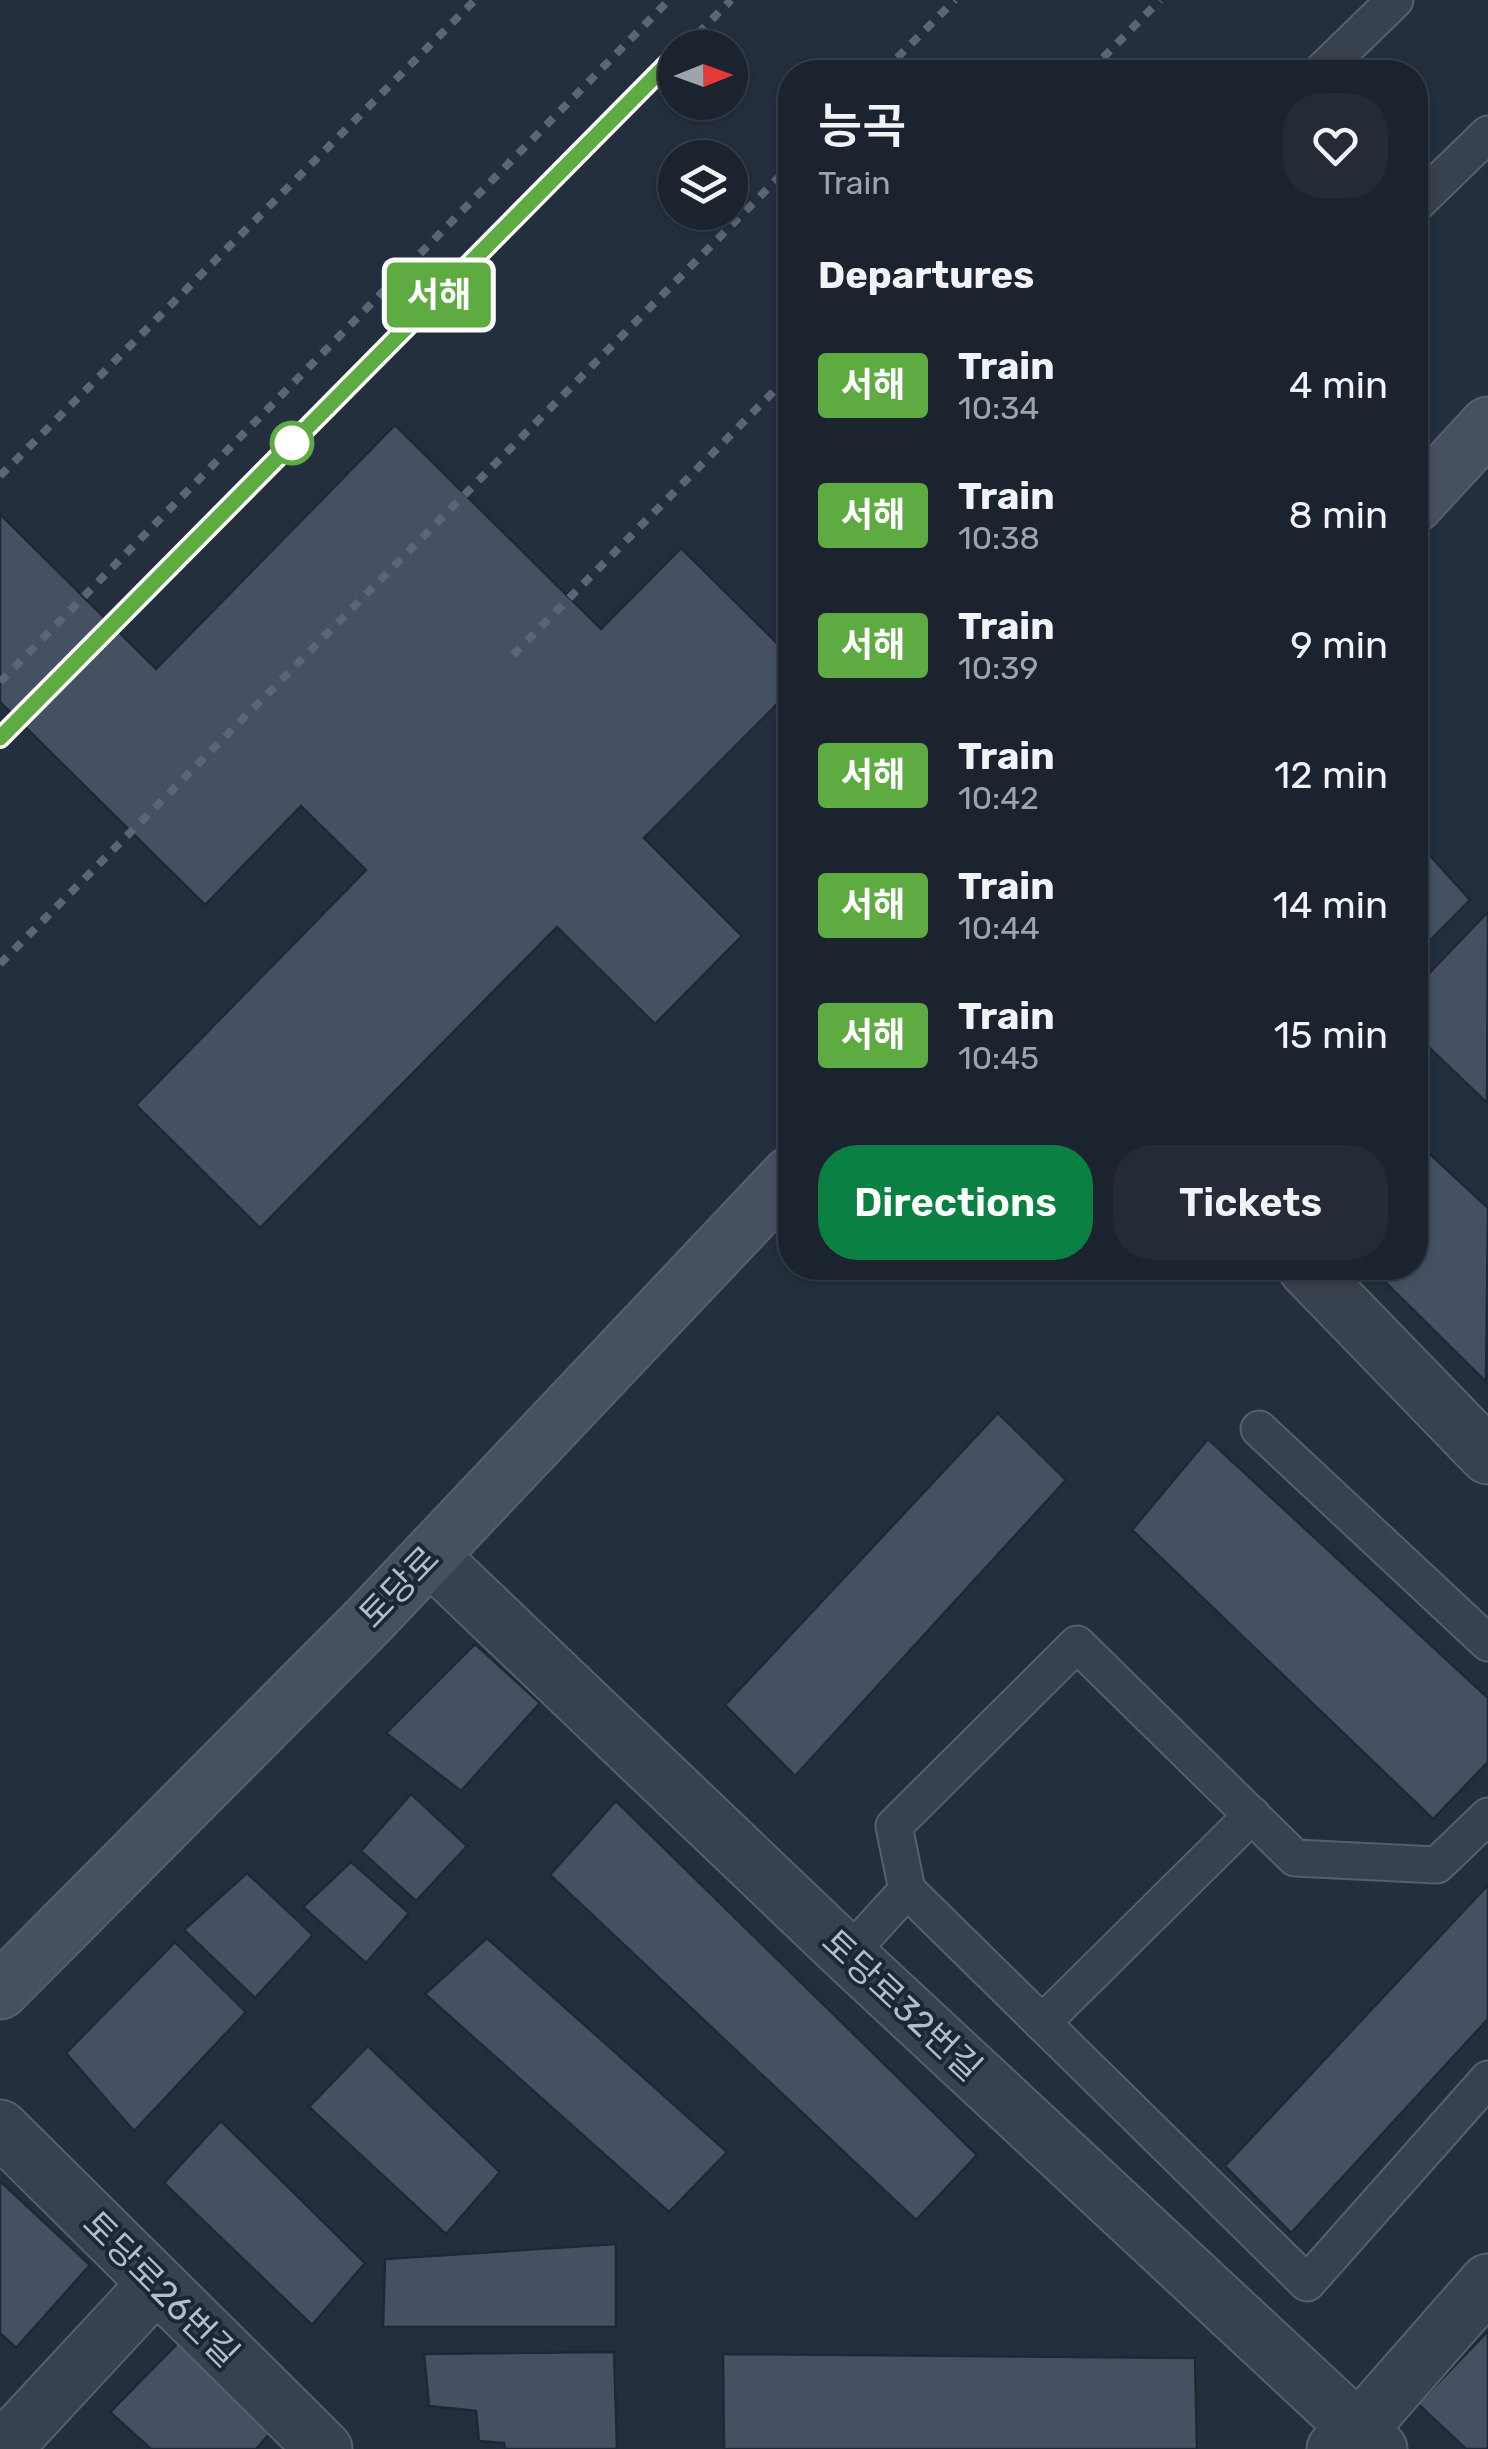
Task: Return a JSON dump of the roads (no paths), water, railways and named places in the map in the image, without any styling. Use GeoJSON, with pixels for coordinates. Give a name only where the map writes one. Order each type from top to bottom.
{"type":"FeatureCollection","features":[{"type":"Feature","properties":{"kind":"main road"},"geometry":{"type":"LineString","coordinates":[[1428,490],[1488,425]]}},
{"type":"Feature","properties":{"kind":"main road","name":"토당로"},"geometry":{"type":"LineString","coordinates":[[0,1991],[430,1556],[778,1188]]}},
{"type":"Feature","properties":{"kind":"street"},"geometry":{"type":"LineString","coordinates":[[1318,1280],[1488,1456]]}},
{"type":"Feature","properties":{"kind":"street","name":"토당로32번길"},"geometry":{"type":"LineString","coordinates":[[430,1556],[1358,2442]]}},
{"type":"Feature","properties":{"kind":"street","name":"토당로26번길"},"geometry":{"type":"LineString","coordinates":[[0,2128],[324,2449]]}},
{"type":"Feature","properties":{"kind":"street"},"geometry":{"type":"LineString","coordinates":[[1358,2442],[1488,2282]]}},
{"type":"Feature","properties":{"kind":"street"},"geometry":{"type":"LineString","coordinates":[[3,2449],[155,2285]]}},
{"type":"Feature","properties":{"kind":"lane"},"geometry":{"type":"LineString","coordinates":[[1333,60],[1395,0]]}},
{"type":"Feature","properties":{"kind":"lane"},"geometry":{"type":"LineString","coordinates":[[1428,192],[1488,134]]}},
{"type":"Feature","properties":{"kind":"lane"},"geometry":{"type":"LineString","coordinates":[[1259,1429],[1488,1643]]}},
{"type":"Feature","properties":{"kind":"lane"},"geometry":{"type":"LineString","coordinates":[[1485,1823],[1438,1865],[1294,1858],[1076,1644],[894,1826],[907,1890],[1307,2283],[1488,2080]]}},
{"type":"Feature","properties":{"kind":"lane"},"geometry":{"type":"LineString","coordinates":[[1042,2023],[1252,1815]]}},
{"type":"Feature","properties":{"kind":"lane"},"geometry":{"type":"LineString","coordinates":[[848,1956],[907,1890]]}},
{"type":"Feature","properties":{"kind":"railway"},"geometry":{"type":"LineString","coordinates":[[0,476],[475,0]]}},
{"type":"Feature","properties":{"kind":"railway"},"geometry":{"type":"LineString","coordinates":[[0,682],[669,0]]}},
{"type":"Feature","properties":{"kind":"railway"},"geometry":{"type":"LineString","coordinates":[[702,30],[731,0]]}},
{"type":"Feature","properties":{"kind":"railway"},"geometry":{"type":"LineString","coordinates":[[895,60],[955,0]]}},
{"type":"Feature","properties":{"kind":"railway"},"geometry":{"type":"LineString","coordinates":[[1101,60],[1160,0]]}},
{"type":"Feature","properties":{"kind":"railway"},"geometry":{"type":"LineString","coordinates":[[0,738],[658,73]]}},
{"type":"Feature","properties":{"kind":"railway"},"geometry":{"type":"LineString","coordinates":[[0,964],[778,178]]}},
{"type":"Feature","properties":{"kind":"railway"},"geometry":{"type":"LineString","coordinates":[[513,655],[778,387]]}},
{"type":"Feature","properties":{"kind":"train","name":"서해"},"geometry":{"type":"LineString","coordinates":[[0,738],[658,73]]}}]}
